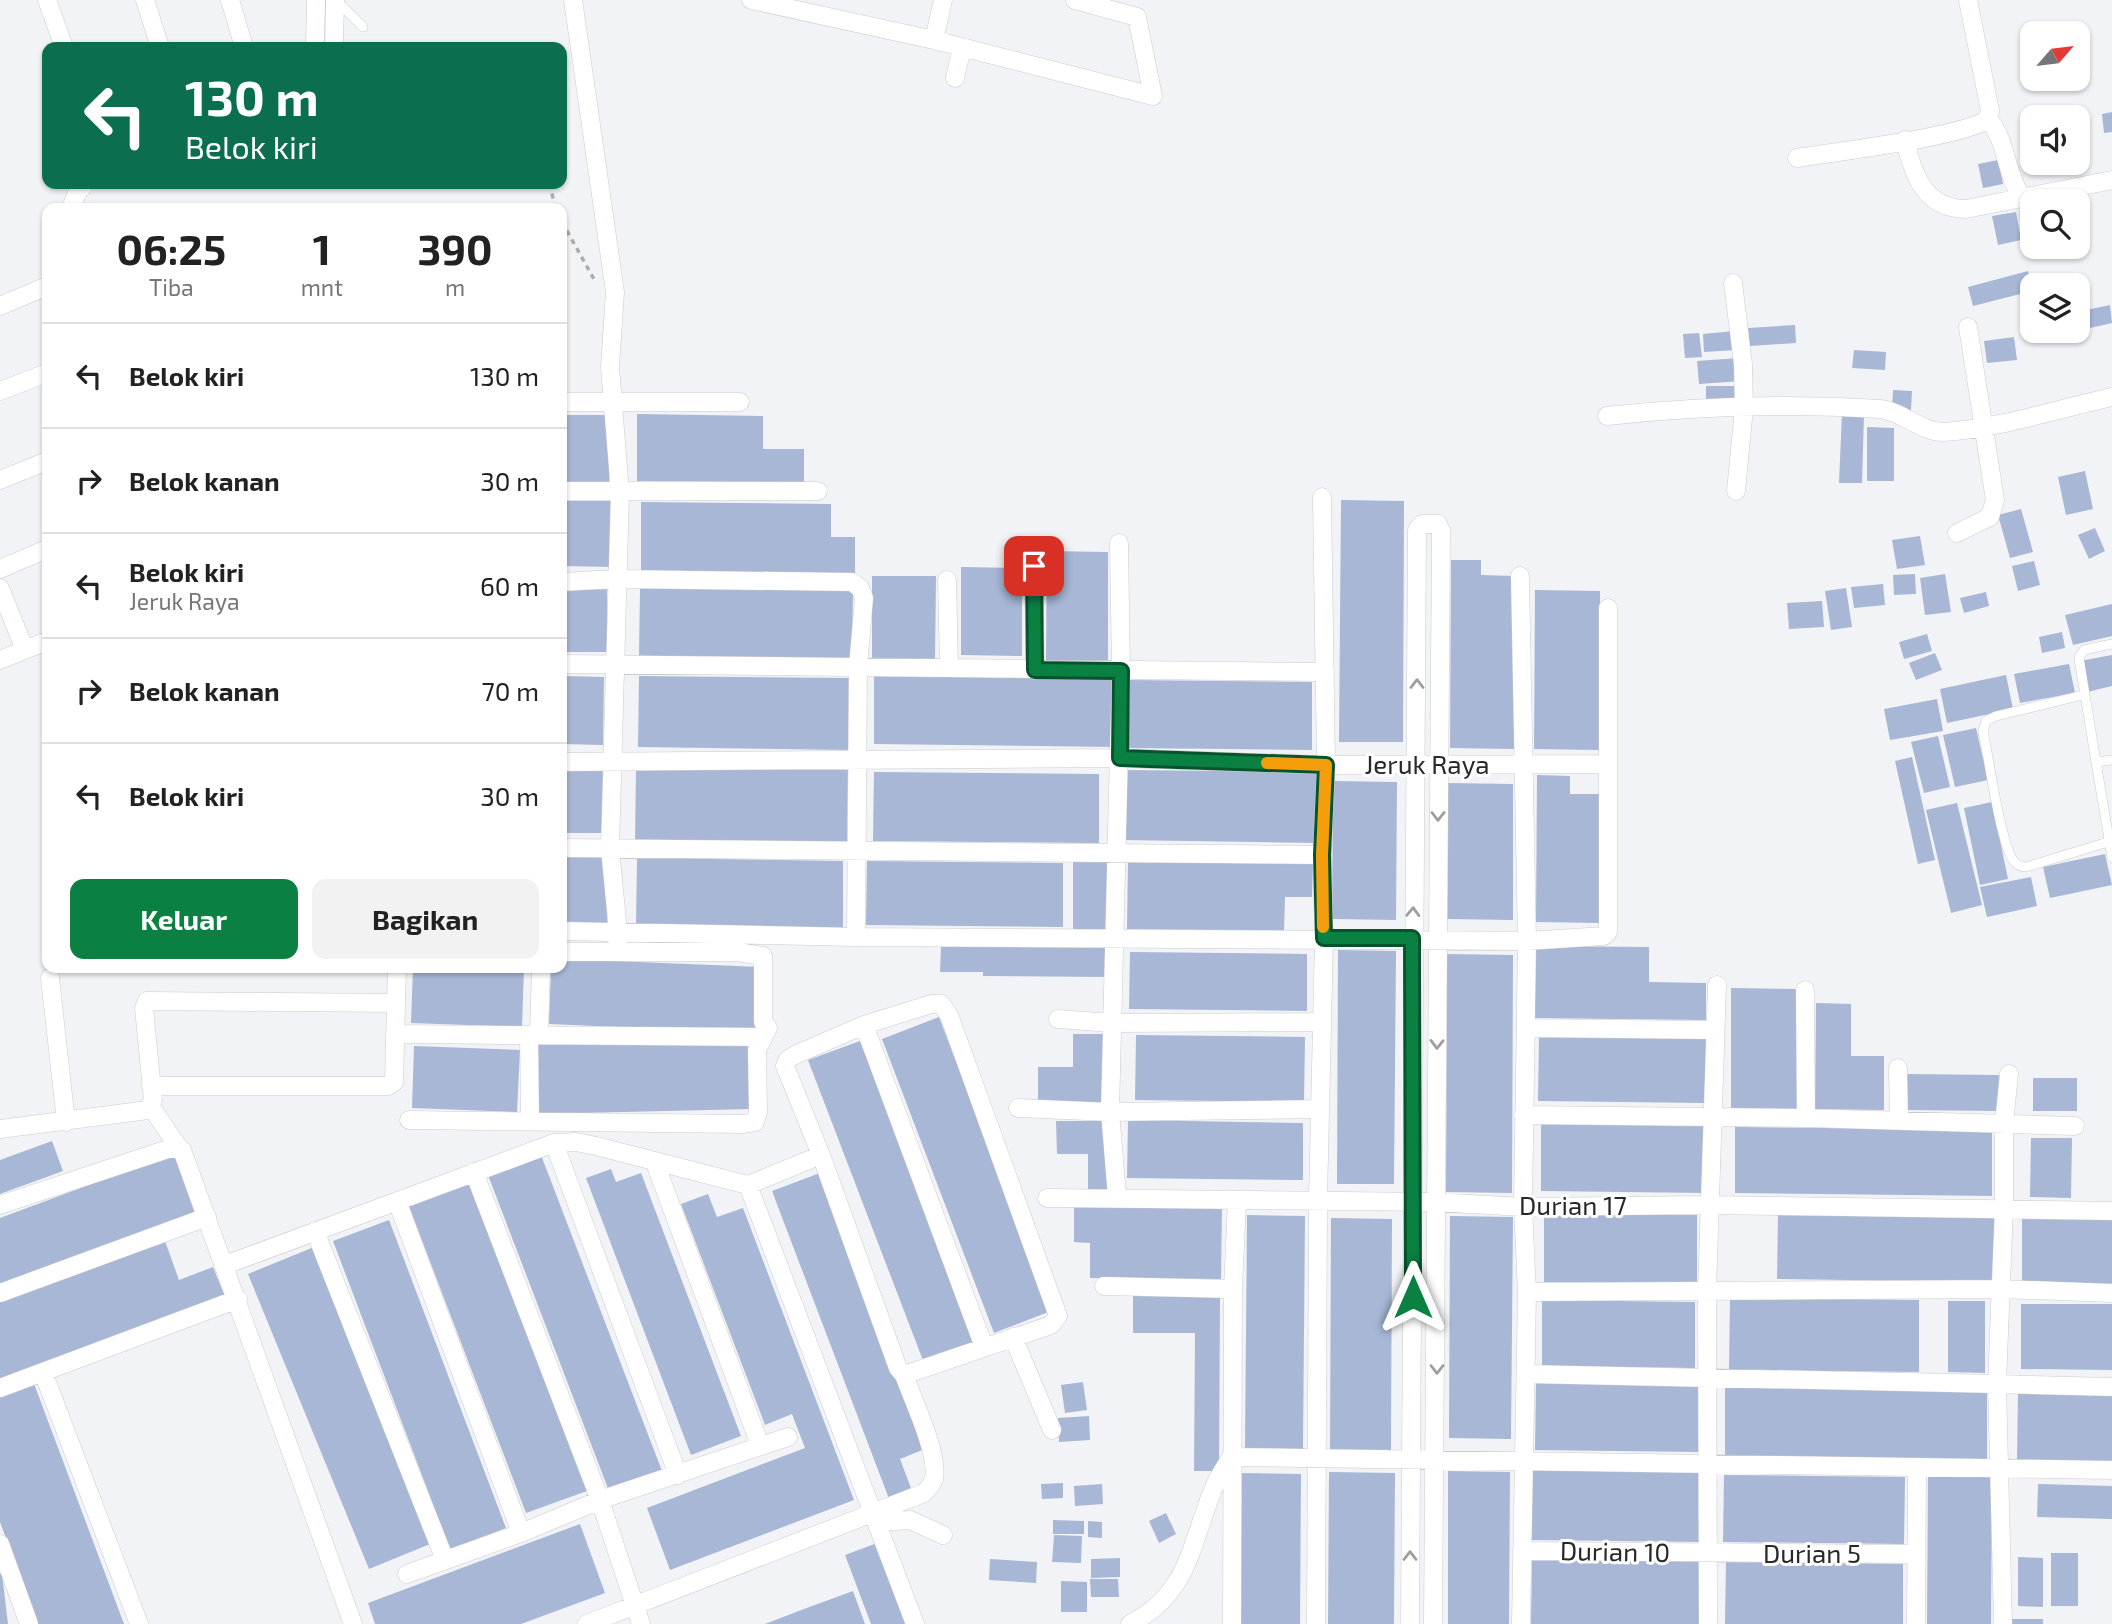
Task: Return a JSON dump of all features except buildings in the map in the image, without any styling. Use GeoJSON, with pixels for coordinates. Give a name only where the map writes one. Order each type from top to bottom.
{"type":"FeatureCollection","features":[{"type":"Feature","properties":{"kind":"street"},"geometry":{"type":"LineString","coordinates":[[47,0],[62,42]]}},
{"type":"Feature","properties":{"kind":"street"},"geometry":{"type":"LineString","coordinates":[[145,0],[158,42]]}},
{"type":"Feature","properties":{"kind":"street"},"geometry":{"type":"LineString","coordinates":[[230,0],[243,42]]}},
{"type":"Feature","properties":{"kind":"street"},"geometry":{"type":"LineString","coordinates":[[315,42],[316,0]]}},
{"type":"Feature","properties":{"kind":"street"},"geometry":{"type":"LineString","coordinates":[[334,42],[335,0]]}},
{"type":"Feature","properties":{"kind":"street"},"geometry":{"type":"LineString","coordinates":[[573,0],[615,292],[610,348],[620,493],[610,849],[618,931],[617,952]]}},
{"type":"Feature","properties":{"kind":"street"},"geometry":{"type":"LineString","coordinates":[[751,0],[934,40],[1153,96],[1137,17],[1074,0]]}},
{"type":"Feature","properties":{"kind":"street"},"geometry":{"type":"LineString","coordinates":[[934,40],[943,0]]}},
{"type":"Feature","properties":{"kind":"street"},"geometry":{"type":"LineString","coordinates":[[1797,158],[1905,140],[1972,126],[1987,119],[1990,111],[1968,0]]}},
{"type":"Feature","properties":{"kind":"street"},"geometry":{"type":"LineString","coordinates":[[955,78],[962,47]]}},
{"type":"Feature","properties":{"kind":"street"},"geometry":{"type":"LineString","coordinates":[[1987,119],[1998,133],[2010,178],[2020,194]]}},
{"type":"Feature","properties":{"kind":"street"},"geometry":{"type":"LineString","coordinates":[[1905,140],[1912,171],[1925,192],[1941,205],[1966,209],[2020,196]]}},
{"type":"Feature","properties":{"kind":"street"},"geometry":{"type":"LineString","coordinates":[[2061,189],[2112,180]]}},
{"type":"Feature","properties":{"kind":"street"},"geometry":{"type":"LineString","coordinates":[[1733,284],[1743,364],[1744,408],[1737,491]]}},
{"type":"Feature","properties":{"kind":"street"},"geometry":{"type":"LineString","coordinates":[[0,306],[42,288]]}},
{"type":"Feature","properties":{"kind":"street"},"geometry":{"type":"LineString","coordinates":[[1957,533],[1986,520],[1994,510],[1968,327]]}},
{"type":"Feature","properties":{"kind":"street"},"geometry":{"type":"LineString","coordinates":[[0,391],[42,375]]}},
{"type":"Feature","properties":{"kind":"street"},"geometry":{"type":"LineString","coordinates":[[1607,416],[1691,407],[1825,405],[1898,413],[1937,432],[1983,426],[2112,397]]}},
{"type":"Feature","properties":{"kind":"street"},"geometry":{"type":"LineString","coordinates":[[567,402],[740,402]]}},
{"type":"Feature","properties":{"kind":"street"},"geometry":{"type":"LineString","coordinates":[[0,480],[42,463]]}},
{"type":"Feature","properties":{"kind":"street"},"geometry":{"type":"LineString","coordinates":[[567,491],[818,491]]}},
{"type":"Feature","properties":{"kind":"street"},"geometry":{"type":"LineString","coordinates":[[1317,1624],[1318,1200],[1324,938],[1322,855],[1326,765],[1322,497]]}},
{"type":"Feature","properties":{"kind":"street"},"geometry":{"type":"LineString","coordinates":[[1410,1624],[1412,938],[1418,765],[1417,530],[1421,524],[1438,524],[1441,528],[1433,1624]]}},
{"type":"Feature","properties":{"kind":"street"},"geometry":{"type":"LineString","coordinates":[[1117,1196],[1110,1112],[1117,939],[1115,851],[1120,758],[1119,543]]}},
{"type":"Feature","properties":{"kind":"street"},"geometry":{"type":"LineString","coordinates":[[0,569],[42,551]]}},
{"type":"Feature","properties":{"kind":"street"},"geometry":{"type":"LineString","coordinates":[[1034,566],[1035,670]]}},
{"type":"Feature","properties":{"kind":"street"},"geometry":{"type":"LineString","coordinates":[[1520,576],[1527,941],[1523,1115],[1523,1208],[1527,1292],[1521,1461],[1521,1624]]}},
{"type":"Feature","properties":{"kind":"street"},"geometry":{"type":"LineString","coordinates":[[567,582],[617,579],[852,582],[860,588],[864,598],[858,666],[856,937]]}},
{"type":"Feature","properties":{"kind":"street"},"geometry":{"type":"LineString","coordinates":[[947,580],[949,668]]}},
{"type":"Feature","properties":{"kind":"street"},"geometry":{"type":"LineString","coordinates":[[1416,584],[1439,583]]}},
{"type":"Feature","properties":{"kind":"street"},"geometry":{"type":"LineString","coordinates":[[0,588],[25,650]]}},
{"type":"Feature","properties":{"kind":"street"},"geometry":{"type":"LineString","coordinates":[[567,931],[1117,939],[1412,938],[1527,941],[1599,937],[1607,933],[1608,608]]}},
{"type":"Feature","properties":{"kind":"street"},"geometry":{"type":"LineString","coordinates":[[0,660],[42,642]]}},
{"type":"Feature","properties":{"kind":"street"},"geometry":{"type":"LineString","coordinates":[[567,664],[1325,673]]}},
{"type":"Feature","properties":{"kind":"street","name":"Jeruk Raya"},"geometry":{"type":"LineString","coordinates":[[567,762],[1120,758],[1326,765],[1608,764]]}},
{"type":"Feature","properties":{"kind":"street"},"geometry":{"type":"LineString","coordinates":[[567,848],[1115,851],[1322,855]]}},
{"type":"Feature","properties":{"kind":"street"},"geometry":{"type":"LineString","coordinates":[[409,1120],[751,1124],[758,1116],[757,1050],[768,1028],[763,1021],[763,956],[737,951],[567,953]]}},
{"type":"Feature","properties":{"kind":"street"},"geometry":{"type":"LineString","coordinates":[[151,1086],[388,1087],[394,1082],[397,973]]}},
{"type":"Feature","properties":{"kind":"street"},"geometry":{"type":"LineString","coordinates":[[530,1120],[540,973]]}},
{"type":"Feature","properties":{"kind":"street"},"geometry":{"type":"LineString","coordinates":[[50,978],[66,1122]]}},
{"type":"Feature","properties":{"kind":"street"},"geometry":{"type":"LineString","coordinates":[[1708,1624],[1710,1464],[1707,1292],[1717,985]]}},
{"type":"Feature","properties":{"kind":"street"},"geometry":{"type":"LineString","coordinates":[[1805,990],[1807,1118]]}},
{"type":"Feature","properties":{"kind":"street"},"geometry":{"type":"LineString","coordinates":[[353,1624],[189,1162],[151,1107],[144,1008],[152,999],[396,1003]]}},
{"type":"Feature","properties":{"kind":"street"},"geometry":{"type":"LineString","coordinates":[[587,1624],[876,1518],[918,1497],[934,1480],[929,1447],[904,1375],[898,1368],[821,1155],[786,1070],[786,1063],[797,1054],[864,1025],[931,1004],[940,1004],[946,1010],[1057,1311],[1054,1324],[904,1375]]}},
{"type":"Feature","properties":{"kind":"street"},"geometry":{"type":"LineString","coordinates":[[1058,1019],[1112,1023],[1321,1022]]}},
{"type":"Feature","properties":{"kind":"street"},"geometry":{"type":"LineString","coordinates":[[864,1025],[984,1347]]}},
{"type":"Feature","properties":{"kind":"street"},"geometry":{"type":"LineString","coordinates":[[1526,1028],[1714,1030]]}},
{"type":"Feature","properties":{"kind":"street"},"geometry":{"type":"LineString","coordinates":[[395,1034],[764,1037]]}},
{"type":"Feature","properties":{"kind":"street"},"geometry":{"type":"LineString","coordinates":[[1898,1069],[1899,1121]]}},
{"type":"Feature","properties":{"kind":"street"},"geometry":{"type":"LineString","coordinates":[[2003,1624],[1997,1384],[2004,1207],[2004,1123],[2009,1074]]}},
{"type":"Feature","properties":{"kind":"street"},"geometry":{"type":"LineString","coordinates":[[0,1129],[145,1111],[151,1107]]}},
{"type":"Feature","properties":{"kind":"street"},"geometry":{"type":"LineString","coordinates":[[1018,1108],[1110,1112],[1319,1109]]}},
{"type":"Feature","properties":{"kind":"street"},"geometry":{"type":"LineString","coordinates":[[1523,1115],[1807,1118],[2074,1126]]}},
{"type":"Feature","properties":{"kind":"street"},"geometry":{"type":"LineString","coordinates":[[225,1265],[554,1143],[576,1142],[748,1185],[821,1155]]}},
{"type":"Feature","properties":{"kind":"street"},"geometry":{"type":"LineString","coordinates":[[554,1143],[678,1475]]}},
{"type":"Feature","properties":{"kind":"street"},"geometry":{"type":"LineString","coordinates":[[0,1205],[171,1148],[180,1148]]}},
{"type":"Feature","properties":{"kind":"street"},"geometry":{"type":"LineString","coordinates":[[655,1163],[760,1445]]}},
{"type":"Feature","properties":{"kind":"street"},"geometry":{"type":"LineString","coordinates":[[474,1171],[600,1500],[637,1605],[641,1624]]}},
{"type":"Feature","properties":{"kind":"street"},"geometry":{"type":"LineString","coordinates":[[748,1185],[915,1624]]}},
{"type":"Feature","properties":{"kind":"street","name":"Durian 17"},"geometry":{"type":"LineString","coordinates":[[1047,1198],[1117,1196],[1237,1201],[1435,1202],[1523,1208],[1710,1205],[2004,1207],[2112,1211]]}},
{"type":"Feature","properties":{"kind":"street"},"geometry":{"type":"LineString","coordinates":[[397,1201],[521,1533]]}},
{"type":"Feature","properties":{"kind":"street"},"geometry":{"type":"LineString","coordinates":[[1232,1624],[1231,1457],[1237,1201]]}},
{"type":"Feature","properties":{"kind":"street"},"geometry":{"type":"LineString","coordinates":[[0,1293],[207,1217]]}},
{"type":"Feature","properties":{"kind":"street"},"geometry":{"type":"LineString","coordinates":[[315,1231],[445,1560]]}},
{"type":"Feature","properties":{"kind":"street"},"geometry":{"type":"LineString","coordinates":[[1104,1286],[1233,1289]]}},
{"type":"Feature","properties":{"kind":"street"},"geometry":{"type":"LineString","coordinates":[[1527,1292],[2001,1289],[2112,1293]]}},
{"type":"Feature","properties":{"kind":"street"},"geometry":{"type":"LineString","coordinates":[[0,1388],[238,1299]]}},
{"type":"Feature","properties":{"kind":"street"},"geometry":{"type":"LineString","coordinates":[[1013,1337],[1052,1430]]}},
{"type":"Feature","properties":{"kind":"street"},"geometry":{"type":"LineString","coordinates":[[43,1372],[139,1624]]}},
{"type":"Feature","properties":{"kind":"street"},"geometry":{"type":"LineString","coordinates":[[1526,1374],[2112,1387]]}},
{"type":"Feature","properties":{"kind":"street"},"geometry":{"type":"LineString","coordinates":[[407,1574],[521,1533],[600,1500],[788,1437]]}},
{"type":"Feature","properties":{"kind":"street"},"geometry":{"type":"LineString","coordinates":[[1231,1457],[1410,1462],[1521,1461],[2112,1470]]}},
{"type":"Feature","properties":{"kind":"street"},"geometry":{"type":"LineString","coordinates":[[1130,1624],[1152,1610],[1179,1582],[1200,1535],[1215,1485],[1231,1457]]}},
{"type":"Feature","properties":{"kind":"street"},"geometry":{"type":"LineString","coordinates":[[1916,1624],[1917,1468]]}},
{"type":"Feature","properties":{"kind":"street"},"geometry":{"type":"LineString","coordinates":[[876,1518],[910,1520],[943,1535]]}},
{"type":"Feature","properties":{"kind":"street"},"geometry":{"type":"LineString","coordinates":[[0,1544],[29,1624]]}},
{"type":"Feature","properties":{"kind":"street","name":"Durian 10"},"geometry":{"type":"LineString","coordinates":[[1522,1551],[1708,1553]]}},
{"type":"Feature","properties":{"kind":"street","name":"Durian 5"},"geometry":{"type":"LineString","coordinates":[[1708,1553],[1915,1554]]}},
{"type":"Feature","properties":{"kind":"street"},"geometry":{"type":"LineString","coordinates":[[1410,1593],[1433,1592]]}},
{"type":"Feature","properties":{"kind":"lane"},"geometry":{"type":"LineString","coordinates":[[335,0],[363,27]]}},
{"type":"Feature","properties":{"kind":"lane"},"geometry":{"type":"LineString","coordinates":[[2112,644],[2084,650],[2079,658],[2082,695],[2112,857]]}},
{"type":"Feature","properties":{"kind":"lane"},"geometry":{"type":"LineString","coordinates":[[2082,695],[1996,716],[1986,721],[1983,731],[2011,858],[2017,865],[2026,867],[2108,842]]}},
{"type":"Feature","properties":{"kind":"lane"},"geometry":{"type":"LineString","coordinates":[[2096,762],[2112,760]]}},
{"type":"Feature","properties":{"kind":"path"},"geometry":{"type":"LineString","coordinates":[[567,231],[595,282],[615,292]]}},
{"type":"Feature","properties":{"kind":"slow traffic"},"geometry":{"type":"LineString","coordinates":[[1267,763],[1326,765],[1322,855],[1323,927]]}},
{"type":"Feature","properties":{"kind":"route"},"geometry":{"type":"LineString","coordinates":[[1034,566],[1035,670],[1121,671],[1120,758],[1326,765],[1322,855],[1324,938],[1412,938],[1413,1297]]}}]}
